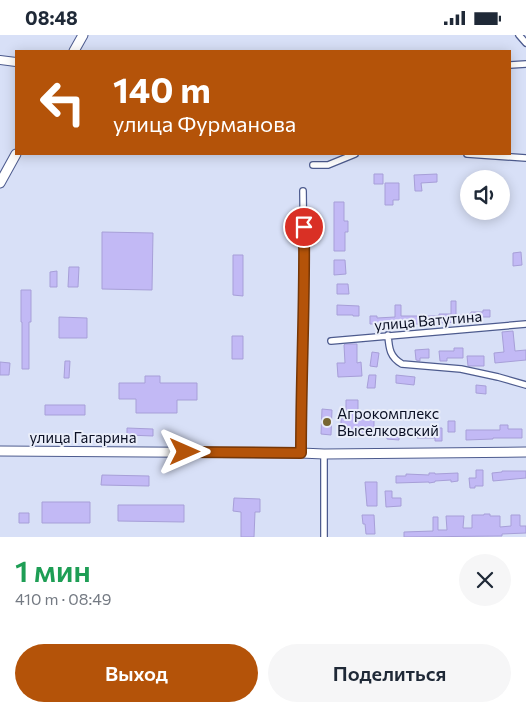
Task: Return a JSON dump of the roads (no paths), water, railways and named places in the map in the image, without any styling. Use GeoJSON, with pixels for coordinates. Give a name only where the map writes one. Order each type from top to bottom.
{"type":"FeatureCollection","features":[{"type":"Feature","properties":{"kind":"main road"},"geometry":{"type":"LineString","coordinates":[[75,50],[83,35]]}},
{"type":"Feature","properties":{"kind":"main road"},"geometry":{"type":"LineString","coordinates":[[1,178],[15,155]]}},
{"type":"Feature","properties":{"kind":"main road","name":"улица Гагарина"},"geometry":{"type":"LineString","coordinates":[[0,451],[324,454],[526,452]]}},
{"type":"Feature","properties":{"kind":"street"},"geometry":{"type":"LineString","coordinates":[[519,35],[526,43]]}},
{"type":"Feature","properties":{"kind":"street"},"geometry":{"type":"LineString","coordinates":[[0,59],[15,62]]}},
{"type":"Feature","properties":{"kind":"street"},"geometry":{"type":"LineString","coordinates":[[511,65],[526,64]]}},
{"type":"Feature","properties":{"kind":"street"},"geometry":{"type":"LineString","coordinates":[[313,165],[328,165],[353,155]]}},
{"type":"Feature","properties":{"kind":"street"},"geometry":{"type":"LineString","coordinates":[[482,155],[526,158]]}},
{"type":"Feature","properties":{"kind":"street"},"geometry":{"type":"LineString","coordinates":[[301,453],[304,281],[303,191]]}},
{"type":"Feature","properties":{"kind":"street","name":"улица Ватутина"},"geometry":{"type":"LineString","coordinates":[[331,341],[526,323]]}},
{"type":"Feature","properties":{"kind":"street"},"geometry":{"type":"LineString","coordinates":[[388,335],[390,353],[402,364],[461,369],[526,385]]}},
{"type":"Feature","properties":{"kind":"street"},"geometry":{"type":"LineString","coordinates":[[324,454],[324,537]]}},
{"type":"Feature","properties":{"kind":"place","name":"Агрокомплекс Выселковский"},"geometry":{"type":"Point","coordinates":[327,422]}}]}
